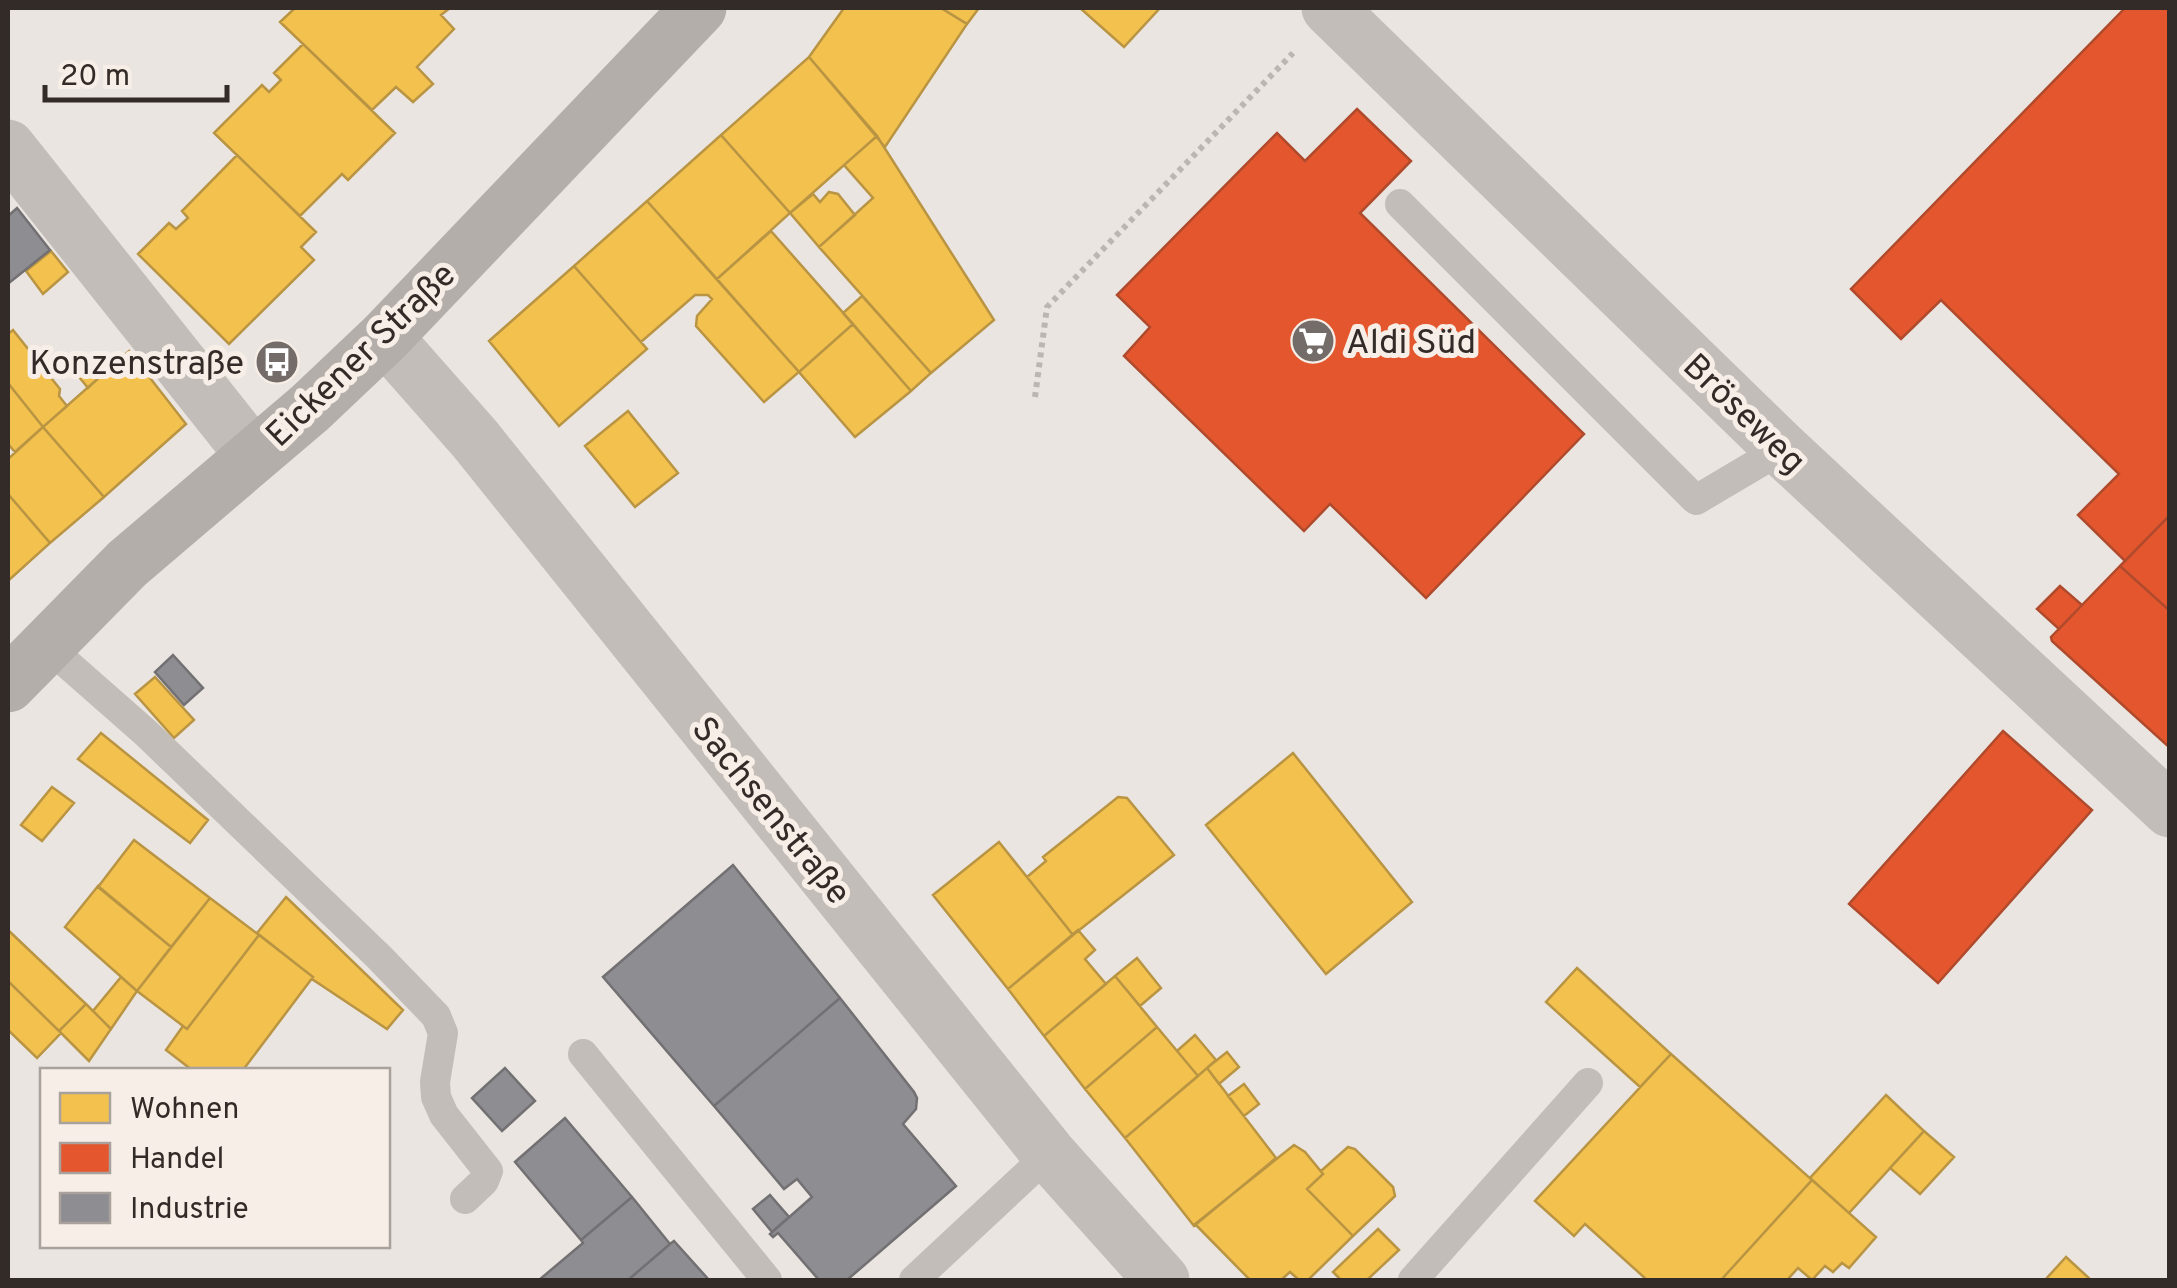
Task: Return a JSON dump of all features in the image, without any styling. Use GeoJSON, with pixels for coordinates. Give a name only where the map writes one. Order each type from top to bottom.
{"type":"FeatureCollection","features":[{"type":"Feature","properties":{"kind":"street","name":"Eickener Straße"},"geometry":{"type":"LineString","coordinates":[[8,685],[126,564],[310,408],[385,337],[698,8]]}},
{"type":"Feature","properties":{"kind":"street","name":"Bröseweg"},"geometry":{"type":"LineString","coordinates":[[1331,10],[1782,449],[2170,810]]}},
{"type":"Feature","properties":{"kind":"street"},"geometry":{"type":"LineString","coordinates":[[8,147],[252,456]]}},
{"type":"Feature","properties":{"kind":"street","name":"Sachsenstraße"},"geometry":{"type":"LineString","coordinates":[[385,337],[475,439],[1049,1154],[1162,1280]]}},
{"type":"Feature","properties":{"kind":"lane"},"geometry":{"type":"LineString","coordinates":[[1400,204],[1696,500],[1782,449]]}},
{"type":"Feature","properties":{"kind":"lane"},"geometry":{"type":"LineString","coordinates":[[46,646],[146,733],[436,1016],[443,1033],[436,1097],[444,1115],[488,1172],[465,1199]]}},
{"type":"Feature","properties":{"kind":"lane"},"geometry":{"type":"LineString","coordinates":[[583,1054],[767,1280]]}},
{"type":"Feature","properties":{"kind":"lane"},"geometry":{"type":"LineString","coordinates":[[1413,1280],[1588,1083]]}},
{"type":"Feature","properties":{"kind":"lane"},"geometry":{"type":"LineString","coordinates":[[914,1280],[1049,1154]]}},
{"type":"Feature","properties":{"kind":"path"},"geometry":{"type":"LineString","coordinates":[[1035,397],[1047,307],[1331,10]]}},
{"type":"Feature","properties":{"kind":"building: Wohnen"},"geometry":{"type":"Polygon","coordinates":[[[295,8],[450,8],[441,15],[454,29],[417,67],[433,84],[413,102],[396,87],[372,110],[280,22],[295,8]]]}},
{"type":"Feature","properties":{"kind":"building: Wohnen"},"geometry":{"type":"Polygon","coordinates":[[[844,8],[941,8],[967,24],[885,147],[809,57],[844,8]]]}},
{"type":"Feature","properties":{"kind":"building: Wohnen"},"geometry":{"type":"Polygon","coordinates":[[[941,8],[979,8],[967,24],[941,8]]]}},
{"type":"Feature","properties":{"kind":"building: Wohnen"},"geometry":{"type":"Polygon","coordinates":[[[1080,8],[1160,8],[1124,47],[1080,8]]]}},
{"type":"Feature","properties":{"kind":"building: Wohnen"},"geometry":{"type":"Polygon","coordinates":[[[303,44],[395,133],[348,180],[342,174],[300,216],[214,133],[262,85],[269,92],[281,80],[274,73],[303,44]]]}},
{"type":"Feature","properties":{"kind":"building: Wohnen"},"geometry":{"type":"Polygon","coordinates":[[[809,57],[877,136],[790,213],[721,135],[809,57]]]}},
{"type":"Feature","properties":{"kind":"building: Wohnen"},"geometry":{"type":"Polygon","coordinates":[[[721,135],[790,213],[717,279],[647,201],[721,135]]]}},
{"type":"Feature","properties":{"kind":"building: Wohnen"},"geometry":{"type":"Polygon","coordinates":[[[877,136],[994,320],[931,373],[819,247],[873,198],[844,165],[877,136]]]}},
{"type":"Feature","properties":{"kind":"building: Wohnen"},"geometry":{"type":"Polygon","coordinates":[[[237,155],[316,232],[301,247],[314,260],[229,344],[138,254],[169,223],[176,229],[188,218],[182,211],[237,155]]]}},
{"type":"Feature","properties":{"kind":"building: Wohnen"},"geometry":{"type":"Polygon","coordinates":[[[829,192],[838,194],[855,215],[819,247],[790,213],[813,194],[820,202],[829,192]]]}},
{"type":"Feature","properties":{"kind":"building: Wohnen"},"geometry":{"type":"Polygon","coordinates":[[[647,201],[799,372],[764,402],[696,326],[697,316],[712,299],[708,295],[695,295],[641,342],[574,266],[647,201]]]}},
{"type":"Feature","properties":{"kind":"building: Wohnen"},"geometry":{"type":"Polygon","coordinates":[[[771,231],[853,324],[799,372],[717,279],[771,231]]]}},
{"type":"Feature","properties":{"kind":"building: Wohnen"},"geometry":{"type":"Polygon","coordinates":[[[51,251],[68,272],[43,294],[26,271],[51,251]]]}},
{"type":"Feature","properties":{"kind":"building: Wohnen"},"geometry":{"type":"Polygon","coordinates":[[[574,266],[647,349],[559,426],[489,341],[574,266]]]}},
{"type":"Feature","properties":{"kind":"building: Wohnen"},"geometry":{"type":"Polygon","coordinates":[[[862,296],[931,373],[911,391],[843,313],[862,296]]]}},
{"type":"Feature","properties":{"kind":"building: Wohnen"},"geometry":{"type":"Polygon","coordinates":[[[853,324],[911,391],[855,437],[799,372],[853,324]]]}},
{"type":"Feature","properties":{"kind":"building: Wohnen"},"geometry":{"type":"Polygon","coordinates":[[[13,330],[60,389],[59,396],[67,406],[43,427],[8,383],[8,334],[13,330]]]}},
{"type":"Feature","properties":{"kind":"building: Wohnen"},"geometry":{"type":"Polygon","coordinates":[[[129,351],[186,424],[104,497],[43,427],[129,351]]]}},
{"type":"Feature","properties":{"kind":"building: Wohnen"},"geometry":{"type":"Polygon","coordinates":[[[94,364],[103,374],[88,388],[79,377],[94,364]]]}},
{"type":"Feature","properties":{"kind":"building: Wohnen"},"geometry":{"type":"Polygon","coordinates":[[[8,383],[43,427],[15,452],[8,444],[8,383]]]}},
{"type":"Feature","properties":{"kind":"building: Wohnen"},"geometry":{"type":"Polygon","coordinates":[[[628,411],[678,473],[635,507],[585,446],[628,411]]]}},
{"type":"Feature","properties":{"kind":"building: Wohnen"},"geometry":{"type":"Polygon","coordinates":[[[43,427],[104,497],[50,543],[8,494],[8,459],[43,427]]]}},
{"type":"Feature","properties":{"kind":"building: Wohnen"},"geometry":{"type":"Polygon","coordinates":[[[8,494],[50,543],[8,581],[8,494]]]}},
{"type":"Feature","properties":{"kind":"building: Wohnen"},"geometry":{"type":"Polygon","coordinates":[[[155,677],[194,720],[174,738],[135,694],[155,677]]]}},
{"type":"Feature","properties":{"kind":"building: Wohnen"},"geometry":{"type":"Polygon","coordinates":[[[101,733],[208,820],[190,843],[78,759],[101,733]]]}},
{"type":"Feature","properties":{"kind":"building: Wohnen"},"geometry":{"type":"Polygon","coordinates":[[[1293,753],[1412,902],[1326,974],[1206,825],[1293,753]]]}},
{"type":"Feature","properties":{"kind":"building: Wohnen"},"geometry":{"type":"Polygon","coordinates":[[[52,787],[74,803],[42,841],[21,825],[52,787]]]}},
{"type":"Feature","properties":{"kind":"building: Wohnen"},"geometry":{"type":"Polygon","coordinates":[[[1118,797],[1127,798],[1174,855],[1073,935],[1027,877],[1046,861],[1043,857],[1118,797]]]}},
{"type":"Feature","properties":{"kind":"building: Wohnen"},"geometry":{"type":"Polygon","coordinates":[[[134,840],[210,898],[171,947],[98,887],[134,840]]]}},
{"type":"Feature","properties":{"kind":"building: Wohnen"},"geometry":{"type":"Polygon","coordinates":[[[999,842],[1073,935],[1008,989],[933,895],[999,842]]]}},
{"type":"Feature","properties":{"kind":"building: Wohnen"},"geometry":{"type":"Polygon","coordinates":[[[98,886],[171,947],[137,991],[65,927],[98,886]]]}},
{"type":"Feature","properties":{"kind":"building: Wohnen"},"geometry":{"type":"Polygon","coordinates":[[[286,897],[403,1010],[387,1029],[312,979],[257,933],[286,897]]]}},
{"type":"Feature","properties":{"kind":"building: Wohnen"},"geometry":{"type":"Polygon","coordinates":[[[210,898],[259,935],[187,1029],[137,991],[210,898]]]}},
{"type":"Feature","properties":{"kind":"building: Wohnen"},"geometry":{"type":"Polygon","coordinates":[[[8,930],[86,1004],[59,1031],[8,981],[8,930]]]}},
{"type":"Feature","properties":{"kind":"building: Wohnen"},"geometry":{"type":"Polygon","coordinates":[[[1078,930],[1095,950],[1085,959],[1106,984],[1044,1036],[1008,989],[1078,930]]]}},
{"type":"Feature","properties":{"kind":"building: Wohnen"},"geometry":{"type":"Polygon","coordinates":[[[259,935],[313,977],[245,1068],[189,1068],[166,1050],[183,1026],[187,1029],[259,935]]]}},
{"type":"Feature","properties":{"kind":"building: Wohnen"},"geometry":{"type":"Polygon","coordinates":[[[1137,958],[1161,988],[1140,1006],[1115,976],[1137,958]]]}},
{"type":"Feature","properties":{"kind":"building: Wohnen"},"geometry":{"type":"Polygon","coordinates":[[[1577,968],[1671,1054],[1640,1087],[1546,1002],[1577,968]]]}},
{"type":"Feature","properties":{"kind":"building: Wohnen"},"geometry":{"type":"Polygon","coordinates":[[[1115,976],[1157,1027],[1085,1089],[1044,1036],[1115,976]]]}},
{"type":"Feature","properties":{"kind":"building: Wohnen"},"geometry":{"type":"Polygon","coordinates":[[[121,977],[137,991],[111,1029],[93,1011],[121,977]]]}},
{"type":"Feature","properties":{"kind":"building: Wohnen"},"geometry":{"type":"Polygon","coordinates":[[[8,981],[61,1033],[37,1058],[8,1030],[8,981]]]}},
{"type":"Feature","properties":{"kind":"building: Wohnen"},"geometry":{"type":"Polygon","coordinates":[[[86,1004],[111,1029],[89,1061],[59,1031],[86,1004]]]}},
{"type":"Feature","properties":{"kind":"building: Wohnen"},"geometry":{"type":"Polygon","coordinates":[[[1157,1027],[1198,1076],[1125,1138],[1085,1089],[1157,1027]]]}},
{"type":"Feature","properties":{"kind":"building: Wohnen"},"geometry":{"type":"Polygon","coordinates":[[[1195,1035],[1216,1060],[1198,1076],[1177,1051],[1195,1035]]]}},
{"type":"Feature","properties":{"kind":"building: Wohnen"},"geometry":{"type":"Polygon","coordinates":[[[1227,1052],[1239,1067],[1219,1084],[1207,1068],[1227,1052]]]}},
{"type":"Feature","properties":{"kind":"building: Wohnen"},"geometry":{"type":"Polygon","coordinates":[[[1671,1054],[1812,1180],[1721,1280],[1647,1280],[1585,1224],[1574,1236],[1535,1201],[1671,1054]]]}},
{"type":"Feature","properties":{"kind":"building: Wohnen"},"geometry":{"type":"Polygon","coordinates":[[[1207,1068],[1276,1158],[1194,1226],[1125,1138],[1207,1068]]]}},
{"type":"Feature","properties":{"kind":"building: Wohnen"},"geometry":{"type":"Polygon","coordinates":[[[1244,1084],[1259,1104],[1244,1116],[1228,1096],[1244,1084]]]}},
{"type":"Feature","properties":{"kind":"building: Wohnen"},"geometry":{"type":"Polygon","coordinates":[[[1886,1095],[1924,1131],[1849,1213],[1810,1178],[1886,1095]]]}},
{"type":"Feature","properties":{"kind":"building: Wohnen"},"geometry":{"type":"Polygon","coordinates":[[[1924,1131],[1954,1157],[1920,1194],[1890,1168],[1924,1131]]]}},
{"type":"Feature","properties":{"kind":"building: Wohnen"},"geometry":{"type":"Polygon","coordinates":[[[1294,1145],[1323,1174],[1307,1189],[1353,1236],[1308,1280],[1299,1280],[1290,1272],[1281,1280],[1250,1280],[1195,1224],[1294,1145]]]}},
{"type":"Feature","properties":{"kind":"building: Wohnen"},"geometry":{"type":"Polygon","coordinates":[[[1348,1147],[1355,1149],[1393,1187],[1395,1196],[1353,1236],[1307,1189],[1348,1147]]]}},
{"type":"Feature","properties":{"kind":"building: Wohnen"},"geometry":{"type":"Polygon","coordinates":[[[1812,1180],[1876,1237],[1849,1268],[1842,1263],[1833,1272],[1825,1266],[1812,1280],[1798,1268],[1787,1280],[1721,1280],[1812,1180]]]}},
{"type":"Feature","properties":{"kind":"building: Wohnen"},"geometry":{"type":"Polygon","coordinates":[[[1378,1229],[1399,1250],[1367,1280],[1341,1280],[1333,1272],[1378,1229]]]}},
{"type":"Feature","properties":{"kind":"building: Wohnen"},"geometry":{"type":"Polygon","coordinates":[[[2066,1257],[2091,1280],[2045,1280],[2066,1257]]]}},
{"type":"Feature","properties":{"kind":"building: Handel"},"geometry":{"type":"Polygon","coordinates":[[[2125,8],[2170,8],[2170,515],[2125,561],[2078,515],[2119,474],[1941,300],[1901,339],[1851,289],[2125,8]]]}},
{"type":"Feature","properties":{"kind":"building: Handel","name":"Aldi Süd"},"geometry":{"type":"Polygon","coordinates":[[[1357,109],[1411,161],[1360,213],[1584,434],[1426,598],[1330,504],[1304,531],[1124,356],[1150,327],[1117,295],[1277,133],[1305,161],[1357,109]]]}},
{"type":"Feature","properties":{"kind":"building: Handel"},"geometry":{"type":"Polygon","coordinates":[[[2170,515],[2170,611],[2120,566],[2170,515]]]}},
{"type":"Feature","properties":{"kind":"building: Handel"},"geometry":{"type":"Polygon","coordinates":[[[2120,566],[2170,611],[2170,748],[2052,641],[2051,637],[2120,566]]]}},
{"type":"Feature","properties":{"kind":"building: Handel"},"geometry":{"type":"Polygon","coordinates":[[[2060,586],[2082,605],[2059,629],[2037,609],[2060,586]]]}},
{"type":"Feature","properties":{"kind":"building: Handel"},"geometry":{"type":"Polygon","coordinates":[[[2003,731],[2092,810],[1938,983],[1849,904],[2003,731]]]}},
{"type":"Feature","properties":{"kind":"building: Industrie"},"geometry":{"type":"Polygon","coordinates":[[[17,208],[50,250],[9,283],[8,216],[17,208]]]}},
{"type":"Feature","properties":{"kind":"building: Industrie"},"geometry":{"type":"Polygon","coordinates":[[[173,655],[203,688],[184,705],[155,672],[173,655]]]}},
{"type":"Feature","properties":{"kind":"building: Industrie"},"geometry":{"type":"Polygon","coordinates":[[[733,865],[840,998],[714,1106],[603,977],[733,865]]]}},
{"type":"Feature","properties":{"kind":"building: Industrie"},"geometry":{"type":"Polygon","coordinates":[[[840,998],[914,1092],[916,1109],[903,1124],[956,1186],[847,1280],[819,1280],[778,1233],[773,1237],[770,1234],[812,1197],[797,1179],[784,1189],[714,1106],[840,998]]]}},
{"type":"Feature","properties":{"kind":"building: Industrie"},"geometry":{"type":"Polygon","coordinates":[[[505,1068],[535,1101],[502,1131],[472,1098],[505,1068]]]}},
{"type":"Feature","properties":{"kind":"building: Industrie"},"geometry":{"type":"Polygon","coordinates":[[[565,1118],[632,1197],[581,1240],[515,1162],[565,1118]]]}},
{"type":"Feature","properties":{"kind":"building: Industrie"},"geometry":{"type":"Polygon","coordinates":[[[770,1195],[789,1217],[772,1232],[753,1209],[770,1195]]]}},
{"type":"Feature","properties":{"kind":"building: Industrie"},"geometry":{"type":"Polygon","coordinates":[[[632,1197],[670,1244],[628,1280],[539,1280],[583,1243],[581,1240],[632,1197]]]}},
{"type":"Feature","properties":{"kind":"building: Industrie"},"geometry":{"type":"Polygon","coordinates":[[[674,1241],[709,1280],[628,1280],[670,1244],[674,1241]]]}},
{"type":"Feature","properties":{"kind":"place","name":"Aldi Süd"},"geometry":{"type":"Point","coordinates":[1313,341]}},
{"type":"Feature","properties":{"kind":"place","name":"Konzenstraße"},"geometry":{"type":"Point","coordinates":[277,362]}}]}
